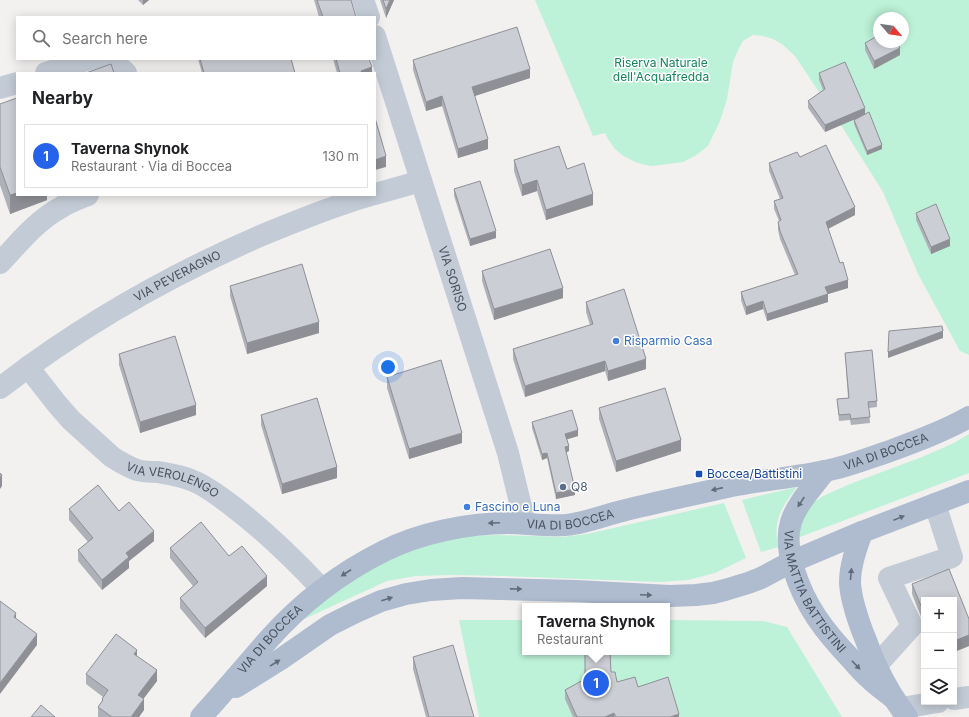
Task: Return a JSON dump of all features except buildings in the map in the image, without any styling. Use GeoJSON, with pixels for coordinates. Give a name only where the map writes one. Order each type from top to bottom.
{"type":"FeatureCollection","features":[{"type":"Feature","properties":{"kind":"main road","name":"VIA DI BOCCEA"},"geometry":{"type":"LineString","coordinates":[[201,717],[269,639],[300,608],[322,589],[369,559],[407,540],[456,528],[481,524],[571,524],[730,486],[825,471],[849,465],[940,432],[969,417]]}},
{"type":"Feature","properties":{"kind":"main road","name":"VIA MATTIA BATTISTINI"},"geometry":{"type":"LineString","coordinates":[[825,471],[800,504],[792,521],[788,537],[791,562],[801,590],[818,621],[841,649],[900,708]]}},
{"type":"Feature","properties":{"kind":"main road","name":"VIA DI BOCCEA"},"geometry":{"type":"LineString","coordinates":[[218,699],[281,659],[330,625],[381,601],[406,594],[431,590],[469,588],[670,596],[696,595],[725,590],[761,578],[791,562],[862,532],[969,491]]}},
{"type":"Feature","properties":{"kind":"main road","name":"VIA MATTIA BATTISTINI"},"geometry":{"type":"LineString","coordinates":[[862,532],[853,559],[850,582],[851,594],[856,613],[876,666],[900,708]]}},
{"type":"Feature","properties":{"kind":"street"},"geometry":{"type":"LineString","coordinates":[[363,0],[369,16]]}},
{"type":"Feature","properties":{"kind":"street","name":"VIA SORISO"},"geometry":{"type":"LineString","coordinates":[[376,39],[508,453],[525,523]]}},
{"type":"Feature","properties":{"kind":"street"},"geometry":{"type":"LineString","coordinates":[[49,72],[87,60]]}},
{"type":"Feature","properties":{"kind":"street"},"geometry":{"type":"LineString","coordinates":[[105,60],[115,64],[125,72]]}},
{"type":"Feature","properties":{"kind":"street"},"geometry":{"type":"LineString","coordinates":[[0,88],[16,83]]}},
{"type":"Feature","properties":{"kind":"street"},"geometry":{"type":"LineString","coordinates":[[376,194],[420,181]]}},
{"type":"Feature","properties":{"kind":"street"},"geometry":{"type":"LineString","coordinates":[[4,251],[52,212],[67,203],[85,196]]}},
{"type":"Feature","properties":{"kind":"street","name":"VIA PEVERAGNO"},"geometry":{"type":"LineString","coordinates":[[0,388],[64,342],[177,275],[245,242],[290,223],[367,196]]}},
{"type":"Feature","properties":{"kind":"street","name":"VIA VEROLENGO"},"geometry":{"type":"LineString","coordinates":[[28,367],[71,420],[112,458],[137,470],[168,474],[190,479],[199,483],[235,508],[278,544],[322,589]]}},
{"type":"Feature","properties":{"kind":"street"},"geometry":{"type":"LineString","coordinates":[[876,666],[912,626],[889,578],[952,557],[935,504]]}},
{"type":"Feature","properties":{"kind":"street"},"geometry":{"type":"LineString","coordinates":[[957,699],[969,697]]}},
{"type":"Feature","properties":{"kind":"street"},"geometry":{"type":"LineString","coordinates":[[900,708],[921,705]]}},
{"type":"Feature","properties":{"kind":"green space","name":"Riserva Naturale dell'Acquafredda"},"geometry":{"type":"Polygon","coordinates":[[[535,0],[969,0],[969,355],[960,351],[918,274],[883,192],[795,56],[783,45],[773,39],[753,35],[743,41],[733,62],[727,99],[720,121],[708,146],[695,156],[683,162],[652,166],[635,162],[622,155],[615,149],[605,133],[593,136],[535,0]]]}},
{"type":"Feature","properties":{"kind":"green space"},"geometry":{"type":"Polygon","coordinates":[[[969,434],[969,473],[800,537],[798,526],[810,505],[823,496],[850,484],[922,457],[954,443],[969,434]]]}},
{"type":"Feature","properties":{"kind":"green space"},"geometry":{"type":"Polygon","coordinates":[[[797,487],[787,501],[780,515],[777,529],[778,547],[761,552],[742,500],[797,487]]]}},
{"type":"Feature","properties":{"kind":"green space"},"geometry":{"type":"Polygon","coordinates":[[[724,503],[746,558],[715,573],[688,580],[660,582],[503,576],[416,576],[387,581],[302,620],[335,591],[400,552],[467,536],[497,535],[563,537],[587,534],[724,503]]]}},
{"type":"Feature","properties":{"kind":"green space"},"geometry":{"type":"Polygon","coordinates":[[[459,620],[522,620],[522,655],[670,655],[670,620],[763,621],[787,627],[842,717],[479,717],[459,620]]]}},
{"type":"Feature","properties":{"kind":"place","name":"Risparmio Casa"},"geometry":{"type":"Point","coordinates":[616,341]}},
{"type":"Feature","properties":{"kind":"place","name":"Boccea/Battistini"},"geometry":{"type":"Point","coordinates":[699,474]}},
{"type":"Feature","properties":{"kind":"place","name":"Q8"},"geometry":{"type":"Point","coordinates":[563,487]}},
{"type":"Feature","properties":{"kind":"place","name":"Fascino e Luna"},"geometry":{"type":"Point","coordinates":[467,507]}},
{"type":"Feature","properties":{"kind":"place","name":"Taverna Shynok"},"geometry":{"type":"Point","coordinates":[596,683]}}]}
